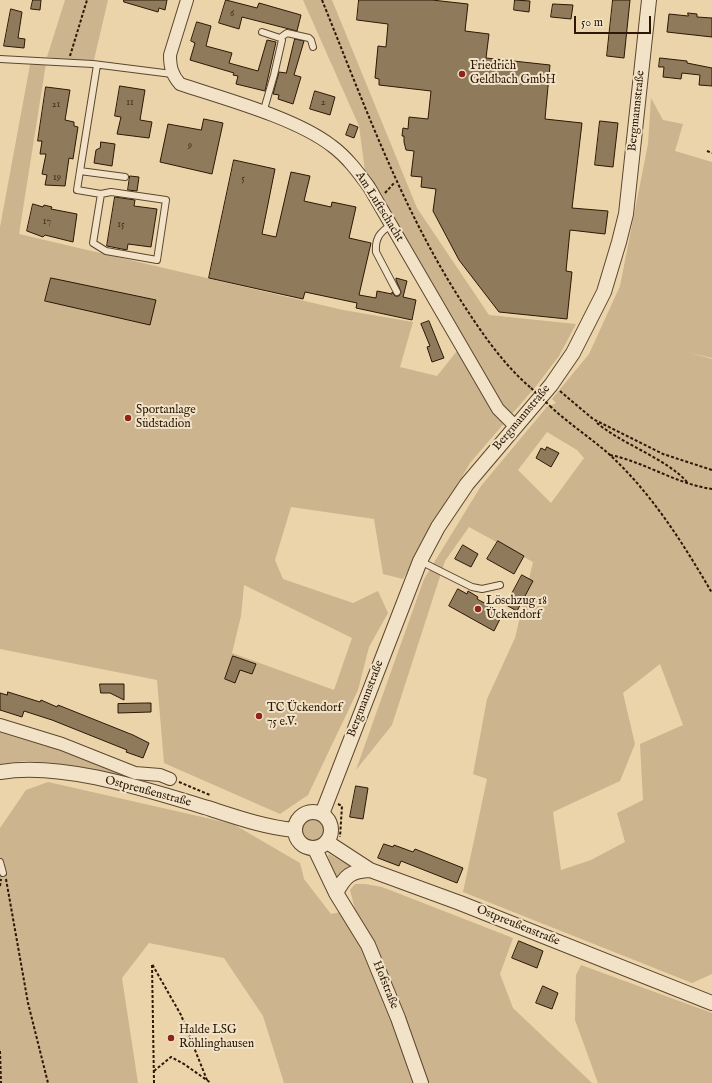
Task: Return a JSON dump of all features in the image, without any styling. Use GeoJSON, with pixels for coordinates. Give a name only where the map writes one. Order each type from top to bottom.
{"type":"FeatureCollection","features":[{"type":"Feature","properties":{"kind":"street"},"geometry":{"type":"LineString","coordinates":[[172,74],[170,55],[187,0]]}},
{"type":"Feature","properties":{"kind":"street","name":"Bergmannstraße"},"geometry":{"type":"LineString","coordinates":[[322,814],[420,561],[438,527],[467,484],[551,385],[573,353],[604,292],[619,242],[631,176],[649,0]]}},
{"type":"Feature","properties":{"kind":"street","name":"Am Luftschacht"},"geometry":{"type":"LineString","coordinates":[[172,74],[180,84],[297,126],[333,146],[358,172],[378,202],[498,409],[516,427]]}},
{"type":"Feature","properties":{"kind":"street","name":"Ostpreußenstraße"},"geometry":{"type":"LineString","coordinates":[[0,725],[62,744],[135,773],[160,775],[170,779]]}},
{"type":"Feature","properties":{"kind":"street","name":"Ostpreußenstraße"},"geometry":{"type":"LineString","coordinates":[[0,772],[28,769],[74,774],[184,801],[264,826],[294,830]]}},
{"type":"Feature","properties":{"kind":"street"},"geometry":{"type":"LineString","coordinates":[[317,812],[322,814],[330,824],[330,836],[321,845],[309,848],[298,842],[294,830],[297,820],[306,813],[317,812]]}},
{"type":"Feature","properties":{"kind":"street","name":"Ostpreußenstraße"},"geometry":{"type":"LineString","coordinates":[[321,845],[339,850],[370,870],[460,903],[712,1003]]}},
{"type":"Feature","properties":{"kind":"street","name":"Hofstraße"},"geometry":{"type":"LineString","coordinates":[[321,845],[336,894],[368,945],[398,1018],[421,1083]]}},
{"type":"Feature","properties":{"kind":"street"},"geometry":{"type":"LineString","coordinates":[[336,894],[342,882],[356,870],[370,870]]}},
{"type":"Feature","properties":{"kind":"lane"},"geometry":{"type":"LineString","coordinates":[[262,32],[280,38]]}},
{"type":"Feature","properties":{"kind":"lane"},"geometry":{"type":"LineString","coordinates":[[280,38],[287,33],[309,38],[313,47]]}},
{"type":"Feature","properties":{"kind":"lane"},"geometry":{"type":"LineString","coordinates":[[263,113],[281,43],[280,38]]}},
{"type":"Feature","properties":{"kind":"lane"},"geometry":{"type":"LineString","coordinates":[[0,59],[97,65],[172,74]]}},
{"type":"Feature","properties":{"kind":"lane"},"geometry":{"type":"LineString","coordinates":[[97,65],[77,190],[101,194],[111,192],[166,200],[157,260],[106,251],[93,243],[101,194]]}},
{"type":"Feature","properties":{"kind":"lane"},"geometry":{"type":"LineString","coordinates":[[80,171],[125,177]]}},
{"type":"Feature","properties":{"kind":"lane"},"geometry":{"type":"LineString","coordinates":[[391,225],[379,234],[375,245],[376,252],[397,292]]}},
{"type":"Feature","properties":{"kind":"lane"},"geometry":{"type":"LineString","coordinates":[[420,561],[472,587],[482,588],[500,585]]}},
{"type":"Feature","properties":{"kind":"lane"},"geometry":{"type":"LineString","coordinates":[[0,862],[2,873]]}},
{"type":"Feature","properties":{"kind":"path"},"geometry":{"type":"LineString","coordinates":[[68,63],[87,0]]}},
{"type":"Feature","properties":{"kind":"path"},"geometry":{"type":"LineString","coordinates":[[322,0],[396,181],[444,274],[459,298],[498,354],[550,406],[610,455],[642,490],[684,544],[712,593]]}},
{"type":"Feature","properties":{"kind":"path"},"geometry":{"type":"LineString","coordinates":[[707,150],[712,152]]}},
{"type":"Feature","properties":{"kind":"path"},"geometry":{"type":"LineString","coordinates":[[378,202],[396,181]]}},
{"type":"Feature","properties":{"kind":"path"},"geometry":{"type":"LineString","coordinates":[[551,385],[593,419],[624,441],[676,472],[687,482]]}},
{"type":"Feature","properties":{"kind":"path"},"geometry":{"type":"LineString","coordinates":[[593,419],[663,454],[712,470]]}},
{"type":"Feature","properties":{"kind":"path"},"geometry":{"type":"LineString","coordinates":[[610,455],[624,458],[687,482],[712,489]]}},
{"type":"Feature","properties":{"kind":"path"},"geometry":{"type":"LineString","coordinates":[[339,850],[342,806]]}},
{"type":"Feature","properties":{"kind":"path"},"geometry":{"type":"LineString","coordinates":[[2,873],[8,882],[28,1003],[48,1083]]}},
{"type":"Feature","properties":{"kind":"path"},"geometry":{"type":"LineString","coordinates":[[154,1083],[152,964],[181,1015],[207,1080]]}},
{"type":"Feature","properties":{"kind":"path"},"geometry":{"type":"LineString","coordinates":[[0,1051],[1,1083]]}},
{"type":"Feature","properties":{"kind":"path"},"geometry":{"type":"LineString","coordinates":[[154,1071],[171,1057],[211,1083]]}},
{"type":"Feature","properties":{"kind":"shaded area"},"geometry":{"type":"Polygon","coordinates":[[[65,0],[108,0],[93,64],[47,57],[65,0]]]}},
{"type":"Feature","properties":{"kind":"shaded area"},"geometry":{"type":"Polygon","coordinates":[[[303,0],[332,0],[417,208],[489,315],[576,324],[559,356],[537,385],[470,463],[403,579],[383,574],[374,519],[291,507],[275,560],[283,579],[353,603],[378,591],[388,613],[369,647],[358,690],[308,795],[280,814],[164,763],[157,680],[0,649],[0,227],[30,65],[47,57],[19,234],[343,310],[413,322],[400,367],[437,376],[465,341],[365,171],[359,126],[303,0]],[[244,585],[241,616],[232,653],[334,690],[352,638],[244,585]]]}},
{"type":"Feature","properties":{"kind":"shaded area"},"geometry":{"type":"Polygon","coordinates":[[[651,98],[663,120],[683,124],[675,151],[712,162],[712,358],[687,352],[712,359],[712,974],[692,983],[463,892],[487,779],[473,774],[487,699],[515,638],[533,562],[469,527],[445,561],[392,725],[356,770],[424,579],[481,486],[546,408],[545,406],[547,407],[556,403],[552,399],[589,354],[620,286],[648,144],[651,98]],[[547,432],[518,470],[551,503],[584,458],[577,450],[547,432]],[[660,664],[623,693],[635,744],[620,781],[553,812],[561,870],[591,860],[625,842],[617,813],[643,800],[640,744],[683,725],[660,664]]]}},
{"type":"Feature","properties":{"kind":"shaded area"},"geometry":{"type":"Polygon","coordinates":[[[0,731],[51,746],[143,781],[143,783],[54,763],[25,761],[0,764],[0,731]]]}},
{"type":"Feature","properties":{"kind":"shaded area"},"geometry":{"type":"Polygon","coordinates":[[[48,782],[233,824],[300,863],[304,879],[331,914],[355,909],[350,890],[355,884],[365,884],[382,887],[513,938],[500,974],[513,1008],[592,1083],[284,1083],[263,1016],[224,958],[149,943],[122,978],[138,1083],[0,1083],[0,828],[26,790],[48,782]]]}},
{"type":"Feature","properties":{"kind":"shaded area"},"geometry":{"type":"Polygon","coordinates":[[[313,819],[321,822],[324,830],[321,838],[313,841],[305,838],[302,830],[305,822],[313,819]]]}},
{"type":"Feature","properties":{"kind":"shaded area"},"geometry":{"type":"Polygon","coordinates":[[[329,854],[350,866],[336,879],[328,856],[329,854]]]}},
{"type":"Feature","properties":{"kind":"shaded area"},"geometry":{"type":"Polygon","coordinates":[[[581,965],[712,1013],[712,1083],[598,1083],[575,1020],[576,975],[581,965]]]}},
{"type":"Feature","properties":{"kind":"building"},"geometry":{"type":"Polygon","coordinates":[[[33,0],[41,0],[40,10],[31,9],[33,0]]]}},
{"type":"Feature","properties":{"kind":"building"},"geometry":{"type":"Polygon","coordinates":[[[124,0],[167,0],[165,10],[159,8],[158,12],[124,2],[124,0]]]}},
{"type":"Feature","properties":{"kind":"building"},"geometry":{"type":"Polygon","coordinates":[[[226,0],[257,8],[259,3],[301,15],[297,31],[242,17],[239,29],[219,23],[226,0]]]}},
{"type":"Feature","properties":{"kind":"building"},"geometry":{"type":"Polygon","coordinates":[[[359,0],[432,0],[468,4],[465,31],[489,34],[486,58],[550,65],[545,119],[582,123],[572,208],[608,211],[605,234],[570,230],[566,271],[572,272],[567,319],[499,312],[459,260],[433,211],[436,189],[421,187],[422,177],[411,176],[414,151],[406,150],[404,136],[402,136],[403,128],[408,129],[409,117],[428,119],[431,91],[379,85],[379,79],[375,78],[378,46],[386,47],[388,24],[357,20],[359,0]]]}},
{"type":"Feature","properties":{"kind":"building"},"geometry":{"type":"Polygon","coordinates":[[[515,0],[530,1],[529,12],[514,10],[515,0]]]}},
{"type":"Feature","properties":{"kind":"building"},"geometry":{"type":"Polygon","coordinates":[[[613,0],[630,0],[624,58],[607,56],[613,0]]]}},
{"type":"Feature","properties":{"kind":"building"},"geometry":{"type":"Polygon","coordinates":[[[553,4],[573,5],[571,19],[551,17],[553,4]]]}},
{"type":"Feature","properties":{"kind":"building"},"geometry":{"type":"Polygon","coordinates":[[[11,9],[22,12],[18,38],[25,39],[24,48],[4,46],[11,9]]]}},
{"type":"Feature","properties":{"kind":"building"},"geometry":{"type":"Polygon","coordinates":[[[688,13],[697,14],[697,17],[712,18],[712,37],[667,32],[669,14],[688,16],[688,13]]]}},
{"type":"Feature","properties":{"kind":"building"},"geometry":{"type":"Polygon","coordinates":[[[197,22],[211,26],[206,46],[232,53],[229,63],[258,71],[267,40],[276,42],[265,91],[236,84],[238,76],[233,75],[234,73],[190,60],[195,43],[191,41],[197,22]]]}},
{"type":"Feature","properties":{"kind":"building"},"geometry":{"type":"Polygon","coordinates":[[[295,39],[304,41],[294,75],[301,77],[293,104],[278,99],[279,95],[273,94],[279,72],[286,73],[295,39]]]}},
{"type":"Feature","properties":{"kind":"building"},"geometry":{"type":"Polygon","coordinates":[[[660,58],[687,61],[687,63],[712,68],[712,86],[699,85],[700,75],[682,73],[681,79],[663,77],[664,67],[659,67],[660,58]]]}},
{"type":"Feature","properties":{"kind":"building"},"geometry":{"type":"Polygon","coordinates":[[[120,86],[145,90],[140,120],[152,122],[149,138],[117,134],[121,117],[115,116],[120,86]]]}},
{"type":"Feature","properties":{"kind":"building"},"geometry":{"type":"Polygon","coordinates":[[[46,87],[70,90],[65,120],[74,122],[74,126],[78,127],[73,159],[69,158],[65,186],[45,185],[47,175],[42,174],[46,154],[40,154],[42,141],[38,141],[46,87]]]}},
{"type":"Feature","properties":{"kind":"building"},"geometry":{"type":"Polygon","coordinates":[[[315,91],[335,97],[330,115],[310,109],[315,91]]]}},
{"type":"Feature","properties":{"kind":"building"},"geometry":{"type":"Polygon","coordinates":[[[204,119],[223,123],[212,174],[160,162],[168,124],[201,130],[204,119]]]}},
{"type":"Feature","properties":{"kind":"building"},"geometry":{"type":"Polygon","coordinates":[[[600,121],[618,123],[613,167],[595,165],[600,121]]]}},
{"type":"Feature","properties":{"kind":"building"},"geometry":{"type":"Polygon","coordinates":[[[350,124],[358,127],[354,138],[346,135],[350,124]]]}},
{"type":"Feature","properties":{"kind":"building"},"geometry":{"type":"Polygon","coordinates":[[[101,142],[115,144],[112,166],[94,163],[96,150],[100,148],[101,142]]]}},
{"type":"Feature","properties":{"kind":"building"},"geometry":{"type":"Polygon","coordinates":[[[234,160],[275,169],[262,234],[276,237],[291,172],[310,176],[304,201],[331,207],[332,202],[356,207],[349,238],[371,243],[359,295],[376,298],[377,291],[392,294],[392,292],[395,296],[399,296],[401,292],[396,278],[407,281],[403,297],[416,300],[412,320],[356,308],[357,303],[305,292],[303,299],[209,278],[234,160]]]}},
{"type":"Feature","properties":{"kind":"building"},"geometry":{"type":"Polygon","coordinates":[[[130,176],[139,177],[137,191],[128,190],[130,176]]]}},
{"type":"Feature","properties":{"kind":"building"},"geometry":{"type":"Polygon","coordinates":[[[115,197],[135,200],[134,206],[157,209],[151,247],[128,244],[127,250],[107,246],[115,197]]]}},
{"type":"Feature","properties":{"kind":"building"},"geometry":{"type":"Polygon","coordinates":[[[33,204],[43,207],[44,205],[52,207],[51,209],[77,214],[73,242],[45,235],[43,237],[27,231],[33,204]]]}},
{"type":"Feature","properties":{"kind":"building"},"geometry":{"type":"Polygon","coordinates":[[[51,278],[156,300],[150,325],[45,301],[51,278]]]}},
{"type":"Feature","properties":{"kind":"building"},"geometry":{"type":"Polygon","coordinates":[[[429,321],[444,358],[432,362],[427,347],[430,346],[421,324],[429,321]]]}},
{"type":"Feature","properties":{"kind":"building"},"geometry":{"type":"Polygon","coordinates":[[[547,447],[559,453],[551,467],[536,458],[541,448],[545,450],[547,447]]]}},
{"type":"Feature","properties":{"kind":"building"},"geometry":{"type":"Polygon","coordinates":[[[498,541],[524,556],[514,574],[487,559],[498,541]]]}},
{"type":"Feature","properties":{"kind":"building"},"geometry":{"type":"Polygon","coordinates":[[[463,545],[478,554],[471,567],[455,559],[463,545]]]}},
{"type":"Feature","properties":{"kind":"building"},"geometry":{"type":"Polygon","coordinates":[[[522,575],[533,581],[517,611],[506,605],[522,575]]]}},
{"type":"Feature","properties":{"kind":"building","name":"Löschzug 18 Ückendorf"},"geometry":{"type":"Polygon","coordinates":[[[458,589],[467,594],[468,591],[478,597],[477,599],[503,613],[494,631],[449,606],[458,589]]]}},
{"type":"Feature","properties":{"kind":"building"},"geometry":{"type":"Polygon","coordinates":[[[233,656],[256,664],[252,674],[240,670],[235,683],[225,679],[233,656]]]}},
{"type":"Feature","properties":{"kind":"building"},"geometry":{"type":"Polygon","coordinates":[[[100,684],[124,684],[124,700],[110,693],[101,693],[100,684]]]}},
{"type":"Feature","properties":{"kind":"building"},"geometry":{"type":"Polygon","coordinates":[[[8,692],[40,702],[41,700],[57,707],[58,705],[133,735],[149,743],[143,758],[126,752],[127,750],[52,720],[24,711],[22,717],[0,710],[0,693],[7,695],[8,692]]]}},
{"type":"Feature","properties":{"kind":"building"},"geometry":{"type":"Polygon","coordinates":[[[151,703],[151,712],[118,713],[118,704],[151,703]]]}},
{"type":"Feature","properties":{"kind":"building"},"geometry":{"type":"Polygon","coordinates":[[[356,786],[368,788],[363,819],[350,817],[356,786]]]}},
{"type":"Feature","properties":{"kind":"building"},"geometry":{"type":"Polygon","coordinates":[[[384,844],[393,847],[394,845],[413,852],[415,849],[463,868],[457,883],[401,861],[399,866],[378,858],[384,844]]]}},
{"type":"Feature","properties":{"kind":"building"},"geometry":{"type":"Polygon","coordinates":[[[519,941],[543,951],[537,968],[512,958],[519,941]]]}},
{"type":"Feature","properties":{"kind":"building"},"geometry":{"type":"Polygon","coordinates":[[[543,986],[558,993],[552,1009],[536,1003],[543,986]]]}},
{"type":"Feature","properties":{"kind":"place","name":"Friedrich Geldbach GmbH"},"geometry":{"type":"Point","coordinates":[462,74]}},
{"type":"Feature","properties":{"kind":"place","name":"Sportanlage Südstadion"},"geometry":{"type":"Point","coordinates":[128,418]}},
{"type":"Feature","properties":{"kind":"place","name":"Löschzug 18 Ückendorf"},"geometry":{"type":"Point","coordinates":[478,609]}},
{"type":"Feature","properties":{"kind":"place","name":"TC Ückendorf 75 e.V."},"geometry":{"type":"Point","coordinates":[259,716]}},
{"type":"Feature","properties":{"kind":"place","name":"Halde LSG Röhlinghausen"},"geometry":{"type":"Point","coordinates":[171,1038]}}]}
